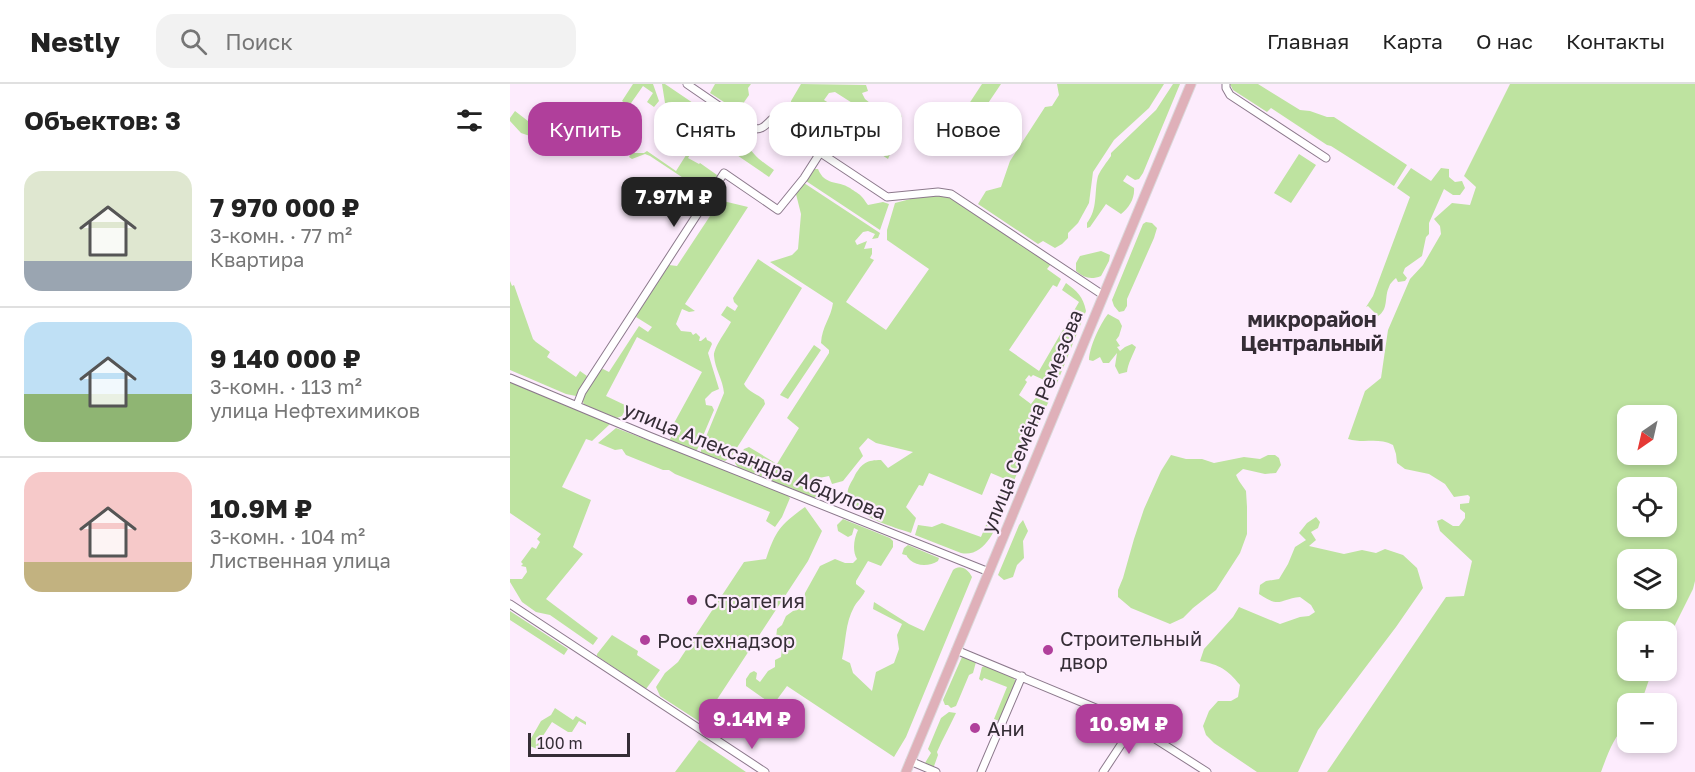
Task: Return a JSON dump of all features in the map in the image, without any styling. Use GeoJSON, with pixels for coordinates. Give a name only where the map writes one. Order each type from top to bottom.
{"type":"FeatureCollection","features":[{"type":"Feature","properties":{"kind":"main road","name":"улица Семёна Ремезова"},"geometry":{"type":"LineString","coordinates":[[906,772],[1191,84]]}},
{"type":"Feature","properties":{"kind":"street"},"geometry":{"type":"LineString","coordinates":[[687,84],[751,128],[763,128],[769,122]]}},
{"type":"Feature","properties":{"kind":"street"},"geometry":{"type":"LineString","coordinates":[[1226,84],[1230,95],[1326,158]]}},
{"type":"Feature","properties":{"kind":"street"},"geometry":{"type":"LineString","coordinates":[[576,405],[582,392],[724,174],[778,210],[804,178],[818,156]]}},
{"type":"Feature","properties":{"kind":"street"},"geometry":{"type":"LineString","coordinates":[[825,156],[887,197],[938,192],[951,194],[1103,295]]}},
{"type":"Feature","properties":{"kind":"street","name":"улица Александра Абдулова"},"geometry":{"type":"LineString","coordinates":[[510,378],[988,572]]}},
{"type":"Feature","properties":{"kind":"street"},"geometry":{"type":"LineString","coordinates":[[510,604],[765,772]]}},
{"type":"Feature","properties":{"kind":"street"},"geometry":{"type":"LineString","coordinates":[[956,650],[1134,725],[1207,772]]}},
{"type":"Feature","properties":{"kind":"street"},"geometry":{"type":"LineString","coordinates":[[981,772],[1022,676]]}},
{"type":"Feature","properties":{"kind":"street"},"geometry":{"type":"LineString","coordinates":[[1103,772],[1134,725]]}},
{"type":"Feature","properties":{"kind":"street"},"geometry":{"type":"LineString","coordinates":[[910,761],[936,772]]}},
{"type":"Feature","properties":{"kind":"green space"},"geometry":{"type":"Polygon","coordinates":[[[633,84],[653,84],[659,101],[654,102],[654,107],[647,102],[653,93],[643,86],[632,102],[622,101],[633,84]]]}},
{"type":"Feature","properties":{"kind":"green space"},"geometry":{"type":"Polygon","coordinates":[[[662,84],[692,102],[665,102],[662,84]]]}},
{"type":"Feature","properties":{"kind":"green space"},"geometry":{"type":"Polygon","coordinates":[[[715,84],[751,84],[748,88],[749,95],[744,102],[724,102],[710,93],[715,84]]]}},
{"type":"Feature","properties":{"kind":"green space"},"geometry":{"type":"Polygon","coordinates":[[[801,84],[866,85],[868,91],[862,93],[869,102],[851,102],[835,92],[829,93],[824,100],[827,102],[791,102],[801,84]]]}},
{"type":"Feature","properties":{"kind":"green space"},"geometry":{"type":"Polygon","coordinates":[[[982,84],[1001,84],[989,102],[970,102],[982,84]]]}},
{"type":"Feature","properties":{"kind":"green space"},"geometry":{"type":"Polygon","coordinates":[[[1057,84],[1164,84],[1149,108],[1114,140],[1093,172],[1089,203],[1078,223],[1068,233],[1068,238],[1055,248],[1043,241],[1038,244],[978,204],[986,191],[1001,187],[1010,161],[1013,156],[1022,156],[1022,142],[1045,107],[1052,106],[1059,95],[1057,84]]]}},
{"type":"Feature","properties":{"kind":"green space"},"geometry":{"type":"Polygon","coordinates":[[[1173,84],[1180,84],[1143,173],[1139,179],[1135,180],[1127,175],[1123,181],[1134,188],[1134,195],[1127,209],[1121,214],[1106,204],[1087,228],[1094,206],[1098,176],[1102,168],[1111,153],[1156,110],[1173,84]]]}},
{"type":"Feature","properties":{"kind":"green space"},"geometry":{"type":"Polygon","coordinates":[[[1230,84],[1258,84],[1300,110],[1334,117],[1407,165],[1394,186],[1271,108],[1267,112],[1233,90],[1230,84]]]}},
{"type":"Feature","properties":{"kind":"green space"},"geometry":{"type":"Polygon","coordinates":[[[1510,84],[1695,84],[1695,581],[1693,589],[1677,621],[1617,621],[1617,681],[1649,681],[1644,693],[1617,693],[1617,737],[1601,772],[1327,772],[1446,597],[1464,596],[1472,561],[1440,531],[1437,521],[1442,519],[1453,526],[1459,526],[1465,518],[1460,504],[1469,503],[1470,497],[1468,495],[1454,497],[1445,484],[1429,474],[1405,469],[1397,463],[1393,445],[1382,441],[1348,439],[1365,391],[1381,378],[1388,330],[1410,279],[1423,265],[1441,234],[1440,226],[1434,219],[1452,203],[1470,205],[1476,187],[1464,176],[1510,84]]]}},
{"type":"Feature","properties":{"kind":"green space"},"geometry":{"type":"Polygon","coordinates":[[[515,111],[528,121],[528,135],[521,133],[510,118],[515,111]]]}},
{"type":"Feature","properties":{"kind":"green space"},"geometry":{"type":"Polygon","coordinates":[[[647,151],[676,171],[685,156],[689,156],[688,158],[717,175],[715,182],[706,193],[645,154],[642,155],[647,151]]]}},
{"type":"Feature","properties":{"kind":"green space"},"geometry":{"type":"Polygon","coordinates":[[[1299,154],[1316,165],[1291,203],[1274,193],[1299,154]]]}},
{"type":"Feature","properties":{"kind":"green space"},"geometry":{"type":"Polygon","coordinates":[[[738,156],[756,156],[774,170],[769,177],[738,156]]]}},
{"type":"Feature","properties":{"kind":"green space"},"geometry":{"type":"Polygon","coordinates":[[[1411,168],[1431,181],[1441,168],[1449,169],[1449,177],[1455,182],[1462,181],[1465,188],[1460,195],[1453,195],[1444,189],[1429,223],[1429,234],[1426,237],[1422,256],[1405,268],[1403,273],[1407,278],[1405,281],[1398,282],[1396,278],[1391,283],[1384,310],[1378,316],[1368,306],[1366,307],[1373,296],[1410,197],[1397,188],[1411,168]]]}},
{"type":"Feature","properties":{"kind":"green space"},"geometry":{"type":"Polygon","coordinates":[[[813,169],[818,169],[824,178],[850,188],[868,205],[883,202],[889,204],[880,230],[806,181],[813,169]]]}},
{"type":"Feature","properties":{"kind":"green space"},"geometry":{"type":"Polygon","coordinates":[[[804,183],[880,233],[878,238],[872,239],[875,234],[868,231],[863,232],[855,241],[857,245],[867,241],[864,249],[872,248],[870,258],[874,260],[846,302],[886,330],[929,269],[887,240],[887,230],[895,203],[922,196],[946,194],[1051,264],[1047,269],[1061,279],[1057,287],[1053,285],[1009,350],[1039,371],[1079,302],[1062,290],[1066,283],[1079,294],[1085,306],[1086,311],[1055,388],[1051,389],[1043,385],[1044,380],[1033,375],[1031,377],[1029,375],[1025,380],[1027,382],[1019,395],[1031,404],[1041,391],[1050,399],[1013,483],[1008,483],[1005,479],[991,473],[982,495],[929,473],[923,486],[919,485],[906,507],[916,518],[911,533],[865,515],[851,503],[848,493],[855,475],[865,463],[881,460],[888,468],[913,452],[876,443],[868,438],[859,448],[863,456],[843,481],[832,484],[829,476],[819,478],[811,490],[823,493],[814,498],[801,495],[792,488],[780,486],[770,480],[773,474],[767,464],[763,463],[760,466],[762,476],[758,476],[739,469],[735,463],[744,449],[749,447],[777,464],[799,428],[787,418],[829,353],[829,350],[821,343],[833,303],[770,262],[792,255],[798,249],[801,214],[796,194],[804,183]]]}},
{"type":"Feature","properties":{"kind":"green space"},"geometry":{"type":"Polygon","coordinates":[[[717,191],[723,201],[748,207],[685,304],[695,311],[689,312],[682,309],[676,324],[681,331],[691,332],[693,335],[696,333],[700,337],[699,341],[706,337],[711,342],[708,353],[719,389],[705,399],[706,405],[712,406],[714,410],[697,450],[694,451],[670,439],[673,434],[679,435],[681,430],[673,425],[702,372],[637,337],[606,396],[627,406],[622,416],[617,418],[584,405],[582,398],[600,370],[609,372],[639,326],[648,332],[652,327],[636,317],[669,265],[677,266],[710,216],[704,212],[717,191]]]}},
{"type":"Feature","properties":{"kind":"green space"},"geometry":{"type":"Polygon","coordinates":[[[1152,223],[1157,228],[1154,238],[1127,299],[1127,306],[1124,311],[1119,312],[1112,300],[1143,224],[1152,223]]]}},
{"type":"Feature","properties":{"kind":"green space"},"geometry":{"type":"Polygon","coordinates":[[[1101,251],[1110,255],[1101,276],[1088,278],[1076,271],[1076,263],[1080,256],[1101,251]]]}},
{"type":"Feature","properties":{"kind":"green space"},"geometry":{"type":"Polygon","coordinates":[[[758,259],[802,288],[744,384],[764,400],[765,404],[731,457],[725,461],[701,453],[724,393],[714,353],[731,322],[721,315],[727,306],[735,311],[738,306],[733,298],[758,259]]]}},
{"type":"Feature","properties":{"kind":"green space"},"geometry":{"type":"Polygon","coordinates":[[[510,281],[512,286],[514,285],[533,339],[550,352],[547,357],[576,377],[580,371],[587,376],[576,396],[566,394],[510,370],[510,281]]]}},
{"type":"Feature","properties":{"kind":"green space"},"geometry":{"type":"Polygon","coordinates":[[[1108,314],[1119,320],[1122,326],[1116,340],[1120,351],[1132,344],[1136,347],[1127,372],[1119,374],[1115,366],[1117,353],[1109,363],[1103,363],[1100,357],[1093,361],[1089,360],[1096,336],[1108,314]]]}},
{"type":"Feature","properties":{"kind":"green space"},"geometry":{"type":"Polygon","coordinates":[[[814,345],[821,350],[788,399],[780,395],[814,345]]]}},
{"type":"Feature","properties":{"kind":"green space"},"geometry":{"type":"Polygon","coordinates":[[[510,382],[598,417],[610,424],[592,441],[586,439],[562,487],[591,500],[573,547],[583,554],[546,599],[598,638],[593,645],[550,615],[536,612],[522,602],[510,582],[510,579],[522,579],[527,572],[526,567],[521,566],[523,564],[521,562],[532,547],[536,549],[540,542],[537,539],[541,534],[510,513],[510,382]]]}},
{"type":"Feature","properties":{"kind":"green space"},"geometry":{"type":"Polygon","coordinates":[[[616,428],[787,495],[790,498],[782,517],[775,527],[766,521],[770,512],[669,470],[663,470],[626,455],[622,449],[615,450],[598,443],[616,428]]]}},
{"type":"Feature","properties":{"kind":"green space"},"geometry":{"type":"Polygon","coordinates":[[[1171,455],[1214,463],[1244,457],[1260,459],[1268,455],[1275,455],[1279,458],[1281,465],[1276,473],[1265,474],[1243,469],[1236,475],[1246,491],[1247,507],[1247,534],[1240,553],[1216,590],[1183,618],[1170,624],[1131,608],[1118,597],[1118,590],[1144,509],[1171,455]]]}},
{"type":"Feature","properties":{"kind":"green space"},"geometry":{"type":"Polygon","coordinates":[[[1001,489],[1009,493],[993,533],[980,549],[971,553],[961,553],[915,535],[918,525],[932,527],[942,523],[981,537],[1001,489]]]}},
{"type":"Feature","properties":{"kind":"green space"},"geometry":{"type":"Polygon","coordinates":[[[805,507],[822,531],[808,561],[700,722],[660,696],[656,687],[665,673],[678,662],[744,562],[766,559],[780,529],[805,507]]]}},
{"type":"Feature","properties":{"kind":"green space"},"geometry":{"type":"Polygon","coordinates":[[[1316,517],[1320,522],[1318,528],[1311,532],[1316,540],[1309,546],[1344,554],[1362,550],[1376,553],[1385,549],[1403,555],[1417,568],[1423,588],[1318,730],[1298,772],[1257,772],[1206,735],[1203,726],[1209,711],[1218,701],[1231,701],[1238,697],[1240,685],[1223,668],[1200,661],[1204,649],[1239,607],[1280,624],[1309,616],[1315,612],[1311,605],[1300,597],[1276,602],[1259,594],[1260,585],[1266,581],[1279,579],[1295,547],[1306,540],[1299,533],[1316,517]]]}},
{"type":"Feature","properties":{"kind":"green space"},"geometry":{"type":"Polygon","coordinates":[[[843,519],[893,541],[893,547],[881,566],[868,561],[856,581],[856,584],[865,591],[849,619],[842,659],[850,663],[853,673],[872,691],[876,672],[894,663],[899,649],[897,635],[902,624],[873,609],[874,602],[924,631],[953,570],[958,567],[964,568],[972,577],[906,737],[894,757],[787,686],[773,705],[746,686],[746,679],[750,673],[754,671],[757,673],[756,679],[760,682],[768,671],[775,667],[775,660],[781,657],[782,647],[776,638],[777,629],[782,625],[786,616],[799,609],[804,603],[805,593],[820,566],[835,559],[853,563],[857,559],[854,545],[858,530],[854,528],[852,535],[848,537],[838,531],[837,525],[843,519]]]}},
{"type":"Feature","properties":{"kind":"green space"},"geometry":{"type":"Polygon","coordinates":[[[1023,520],[1028,531],[1023,541],[1024,558],[1017,565],[1013,577],[1004,580],[998,575],[1023,520]]]}},
{"type":"Feature","properties":{"kind":"green space"},"geometry":{"type":"Polygon","coordinates":[[[908,545],[939,558],[938,561],[924,565],[913,562],[907,555],[902,554],[908,545]]]}},
{"type":"Feature","properties":{"kind":"green space"},"geometry":{"type":"Polygon","coordinates":[[[510,611],[568,649],[564,655],[510,620],[510,611]]]}},
{"type":"Feature","properties":{"kind":"green space"},"geometry":{"type":"Polygon","coordinates":[[[612,635],[638,651],[637,655],[660,670],[646,689],[597,656],[612,635]]]}},
{"type":"Feature","properties":{"kind":"green space"},"geometry":{"type":"Polygon","coordinates":[[[962,657],[976,662],[973,673],[969,675],[956,706],[951,708],[945,705],[943,700],[962,657]]]}},
{"type":"Feature","properties":{"kind":"green space"},"geometry":{"type":"Polygon","coordinates":[[[985,666],[1013,677],[1016,682],[999,721],[994,719],[1007,687],[984,678],[982,681],[979,679],[982,667],[985,666]]]}},
{"type":"Feature","properties":{"kind":"green space"},"geometry":{"type":"Polygon","coordinates":[[[555,708],[573,720],[576,716],[586,722],[586,725],[579,721],[572,732],[568,732],[552,722],[537,749],[530,746],[529,742],[541,721],[551,715],[555,708]]]}},
{"type":"Feature","properties":{"kind":"green space"},"geometry":{"type":"Polygon","coordinates":[[[949,712],[956,713],[937,752],[933,769],[922,764],[931,753],[928,749],[941,718],[949,712]]]}},
{"type":"Feature","properties":{"kind":"green space"},"geometry":{"type":"Polygon","coordinates":[[[699,740],[746,772],[675,772],[699,740]]]}},
{"type":"Feature","properties":{"kind":"place","name":"Стратегия"},"geometry":{"type":"Point","coordinates":[692,600]}},
{"type":"Feature","properties":{"kind":"place","name":"Ростехнадзор"},"geometry":{"type":"Point","coordinates":[645,640]}},
{"type":"Feature","properties":{"kind":"place","name":"Строительный двор"},"geometry":{"type":"Point","coordinates":[1048,650]}},
{"type":"Feature","properties":{"kind":"place","name":"Ани"},"geometry":{"type":"Point","coordinates":[975,728]}},
{"type":"Feature","properties":{"kind":"district","name":"микрорайон Центральный"},"geometry":{"type":"Point","coordinates":[1312,331]}}]}
